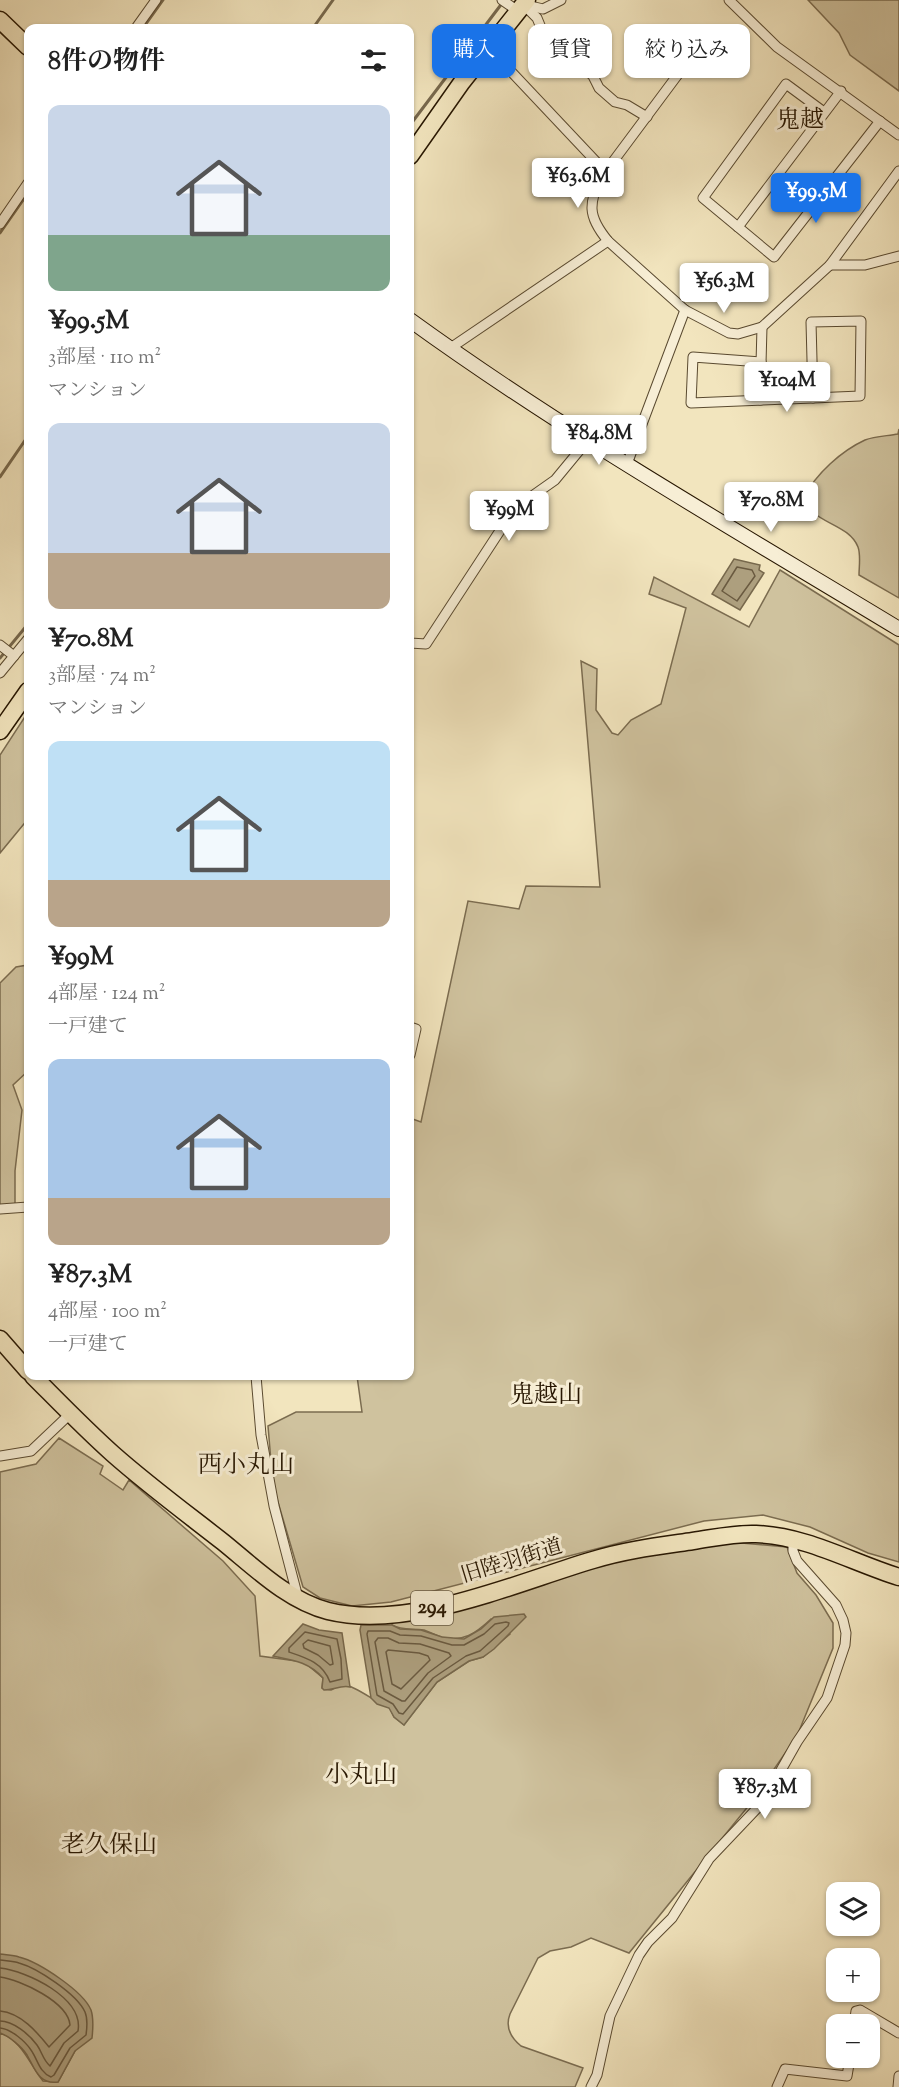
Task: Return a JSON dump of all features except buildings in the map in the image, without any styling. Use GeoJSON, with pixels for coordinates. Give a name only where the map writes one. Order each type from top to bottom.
{"type":"FeatureCollection","features":[{"type":"Feature","properties":{"kind":"highway"},"geometry":{"type":"LineString","coordinates":[[507,24],[523,5]]}},
{"type":"Feature","properties":{"kind":"highway"},"geometry":{"type":"LineString","coordinates":[[0,20],[24,43]]}},
{"type":"Feature","properties":{"kind":"highway"},"geometry":{"type":"LineString","coordinates":[[414,150],[466,78]]}},
{"type":"Feature","properties":{"kind":"highway"},"geometry":{"type":"LineString","coordinates":[[0,731],[24,697]]}},
{"type":"Feature","properties":{"kind":"highway"},"geometry":{"type":"LineString","coordinates":[[0,1339],[24,1366]]}},
{"type":"Feature","properties":{"kind":"highway","name":"旧陸羽街道"},"geometry":{"type":"LineString","coordinates":[[37,1380],[124,1463],[269,1579],[298,1598],[327,1611],[373,1616],[438,1607],[483,1596],[632,1550],[733,1535],[772,1535],[811,1543],[899,1577]]}},
{"type":"Feature","properties":{"kind":"street"},"geometry":{"type":"LineString","coordinates":[[139,24],[156,0]]}},
{"type":"Feature","properties":{"kind":"street"},"geometry":{"type":"LineString","coordinates":[[502,0],[543,9],[561,0]]}},
{"type":"Feature","properties":{"kind":"street"},"geometry":{"type":"LineString","coordinates":[[729,0],[777,47],[899,135]]}},
{"type":"Feature","properties":{"kind":"street"},"geometry":{"type":"LineString","coordinates":[[523,5],[537,18],[544,35],[559,51],[578,62],[592,76],[599,88],[615,102],[627,105],[647,117]]}},
{"type":"Feature","properties":{"kind":"street"},"geometry":{"type":"LineString","coordinates":[[516,77],[603,169]]}},
{"type":"Feature","properties":{"kind":"street"},"geometry":{"type":"LineString","coordinates":[[603,169],[609,167],[675,78]]}},
{"type":"Feature","properties":{"kind":"street"},"geometry":{"type":"LineString","coordinates":[[824,112],[786,84],[704,198],[774,257],[880,121]]}},
{"type":"Feature","properties":{"kind":"street"},"geometry":{"type":"LineString","coordinates":[[738,227],[841,91]]}},
{"type":"Feature","properties":{"kind":"street"},"geometry":{"type":"LineString","coordinates":[[603,169],[591,200],[592,214],[600,232],[685,310],[729,333],[738,334],[762,327],[830,265],[899,171]]}},
{"type":"Feature","properties":{"kind":"street"},"geometry":{"type":"LineString","coordinates":[[0,224],[24,189]]}},
{"type":"Feature","properties":{"kind":"street"},"geometry":{"type":"LineString","coordinates":[[449,349],[608,241]]}},
{"type":"Feature","properties":{"kind":"street"},"geometry":{"type":"LineString","coordinates":[[830,265],[865,266],[898,254]]}},
{"type":"Feature","properties":{"kind":"street"},"geometry":{"type":"LineString","coordinates":[[627,464],[685,310]]}},
{"type":"Feature","properties":{"kind":"street"},"geometry":{"type":"LineString","coordinates":[[761,362],[693,357],[691,403],[760,400],[813,398],[860,396],[861,321],[811,322],[813,398]]}},
{"type":"Feature","properties":{"kind":"street"},"geometry":{"type":"LineString","coordinates":[[414,323],[449,349],[588,440],[899,629]]}},
{"type":"Feature","properties":{"kind":"street"},"geometry":{"type":"LineString","coordinates":[[760,400],[762,327]]}},
{"type":"Feature","properties":{"kind":"street"},"geometry":{"type":"LineString","coordinates":[[414,643],[426,644],[505,523],[528,499],[555,480],[588,440]]}},
{"type":"Feature","properties":{"kind":"street"},"geometry":{"type":"LineString","coordinates":[[0,673],[24,644]]}},
{"type":"Feature","properties":{"kind":"street"},"geometry":{"type":"LineString","coordinates":[[0,645],[14,656]]}},
{"type":"Feature","properties":{"kind":"street"},"geometry":{"type":"LineString","coordinates":[[0,1209],[24,1207]]}},
{"type":"Feature","properties":{"kind":"street"},"geometry":{"type":"LineString","coordinates":[[256,1380],[261,1435],[274,1506],[298,1598]]}},
{"type":"Feature","properties":{"kind":"street"},"geometry":{"type":"LineString","coordinates":[[0,1456],[31,1451],[70,1414]]}},
{"type":"Feature","properties":{"kind":"street"},"geometry":{"type":"LineString","coordinates":[[591,2087],[597,2075],[610,2016],[639,1955],[648,1942],[672,1918],[709,1859],[763,1803],[797,1742],[821,1708],[830,1687],[845,1646],[846,1633],[843,1620],[836,1605],[797,1561],[793,1551],[793,1539]]}},
{"type":"Feature","properties":{"kind":"street"},"geometry":{"type":"LineString","coordinates":[[856,2014],[856,2011],[860,2010],[867,2014]]}},
{"type":"Feature","properties":{"kind":"street"},"geometry":{"type":"LineString","coordinates":[[880,2022],[899,2033]]}},
{"type":"Feature","properties":{"kind":"street"},"geometry":{"type":"LineString","coordinates":[[777,2087],[786,2069],[847,2076],[848,2068]]}},
{"type":"Feature","properties":{"kind":"street"},"geometry":{"type":"LineString","coordinates":[[897,2087],[899,2076]]}},
{"type":"Feature","properties":{"kind":"shaded area"},"geometry":{"type":"Polygon","coordinates":[[[808,0],[899,0],[899,91],[850,55],[839,33],[808,0]]]}},
{"type":"Feature","properties":{"kind":"shaded area"},"geometry":{"type":"Polygon","coordinates":[[[899,429],[899,598],[859,575],[859,550],[853,539],[846,532],[814,513],[804,497],[822,472],[847,450],[869,439],[898,434],[899,429]]]}},
{"type":"Feature","properties":{"kind":"shaded area"},"geometry":{"type":"Polygon","coordinates":[[[780,570],[899,645],[899,1562],[868,1553],[810,1527],[763,1515],[704,1521],[391,1602],[352,1606],[320,1598],[303,1587],[273,1485],[268,1426],[296,1412],[362,1412],[358,1380],[414,1380],[414,1119],[421,1122],[468,901],[519,909],[526,886],[600,887],[581,661],[597,669],[596,710],[612,733],[618,735],[631,720],[661,704],[686,608],[649,594],[654,577],[749,627],[780,570]]]}},
{"type":"Feature","properties":{"kind":"shaded area"},"geometry":{"type":"Polygon","coordinates":[[[24,718],[24,824],[0,853],[0,755],[24,718]]]}},
{"type":"Feature","properties":{"kind":"shaded area"},"geometry":{"type":"Polygon","coordinates":[[[24,966],[24,1075],[13,1085],[22,1110],[15,1171],[15,1206],[0,1205],[0,983],[16,967],[24,966]]]}},
{"type":"Feature","properties":{"kind":"shaded area"},"geometry":{"type":"Polygon","coordinates":[[[59,1438],[103,1466],[100,1474],[123,1490],[129,1480],[223,1561],[255,1596],[260,1656],[304,1662],[323,1678],[322,1688],[331,1690],[345,1685],[358,1690],[390,1708],[394,1717],[404,1725],[437,1682],[469,1661],[483,1657],[510,1634],[491,1619],[469,1636],[456,1639],[441,1637],[424,1630],[400,1628],[392,1625],[392,1621],[442,1616],[610,1560],[730,1542],[787,1547],[797,1573],[816,1595],[833,1623],[833,1648],[797,1736],[750,1804],[629,1953],[591,1938],[571,1947],[550,1951],[538,1958],[510,2014],[508,2023],[510,2032],[521,2046],[583,2068],[575,2087],[0,2087],[0,2033],[8,2036],[20,2047],[43,2081],[58,2082],[75,2051],[0,1954],[0,1472],[36,1464],[59,1438]]]}},
{"type":"Feature","properties":{"kind":"water"},"geometry":{"type":"Polygon","coordinates":[[[734,559],[760,565],[759,570],[764,573],[740,610],[712,594],[734,559]]]}},
{"type":"Feature","properties":{"kind":"water"},"geometry":{"type":"Polygon","coordinates":[[[524,1614],[526,1617],[494,1649],[483,1657],[469,1661],[437,1682],[404,1725],[394,1717],[389,1708],[377,1704],[371,1698],[361,1625],[392,1625],[400,1629],[421,1630],[442,1637],[464,1639],[481,1629],[494,1617],[524,1614]]]}},
{"type":"Feature","properties":{"kind":"water"},"geometry":{"type":"Polygon","coordinates":[[[303,1624],[319,1630],[342,1633],[350,1687],[324,1690],[322,1688],[323,1678],[312,1668],[273,1656],[303,1624]]]}},
{"type":"Feature","properties":{"kind":"water"},"geometry":{"type":"Polygon","coordinates":[[[0,1954],[17,1956],[48,1971],[79,1994],[91,2010],[92,2038],[75,2051],[58,2082],[46,2081],[38,2075],[22,2049],[0,2033],[0,1954]]]}},
{"type":"Feature","properties":{"kind":"waterway"},"geometry":{"type":"LineString","coordinates":[[146,24],[163,0]]}},
{"type":"Feature","properties":{"kind":"waterway"},"geometry":{"type":"LineString","coordinates":[[316,24],[333,0]]}},
{"type":"Feature","properties":{"kind":"waterway"},"geometry":{"type":"LineString","coordinates":[[414,120],[503,2]]}},
{"type":"Feature","properties":{"kind":"waterway"},"geometry":{"type":"LineString","coordinates":[[0,233],[24,199]]}},
{"type":"Feature","properties":{"kind":"waterway"},"geometry":{"type":"LineString","coordinates":[[0,477],[24,442]]}},
{"type":"Feature","properties":{"kind":"waterway"},"geometry":{"type":"LineString","coordinates":[[0,658],[24,629]]}},
{"type":"Feature","properties":{"kind":"district","name":"鬼越"},"geometry":{"type":"Point","coordinates":[800,121]}},
{"type":"Feature","properties":{"kind":"district","name":"鬼越山"},"geometry":{"type":"Point","coordinates":[546,1396]}},
{"type":"Feature","properties":{"kind":"district","name":"西小丸山"},"geometry":{"type":"Point","coordinates":[246,1466]}},
{"type":"Feature","properties":{"kind":"district","name":"小丸山"},"geometry":{"type":"Point","coordinates":[361,1776]}},
{"type":"Feature","properties":{"kind":"district","name":"老久保山"},"geometry":{"type":"Point","coordinates":[109,1846]}}]}
